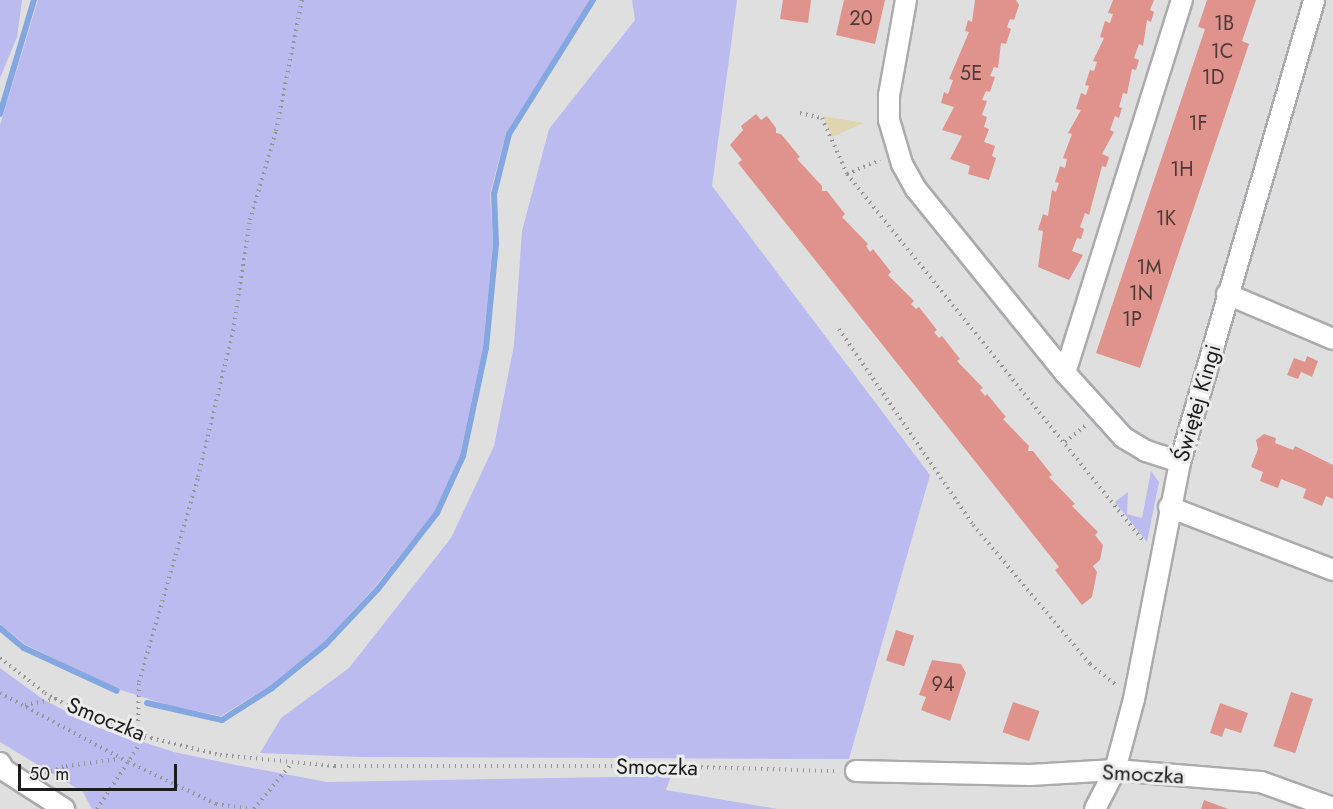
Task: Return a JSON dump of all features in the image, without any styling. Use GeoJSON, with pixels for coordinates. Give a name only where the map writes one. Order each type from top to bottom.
{"type":"FeatureCollection","features":[{"type":"Feature","properties":{"kind":"street"},"geometry":{"type":"LineString","coordinates":[[906,0],[888,95],[897,152],[916,189],[1099,415],[1146,451],[1180,462]]}},
{"type":"Feature","properties":{"kind":"street"},"geometry":{"type":"LineString","coordinates":[[1065,373],[1182,0]]}},
{"type":"Feature","properties":{"kind":"street","name":"Świętej Kingi"},"geometry":{"type":"LineString","coordinates":[[1095,809],[1115,770],[1134,699],[1169,507],[1180,462],[1314,0]]}},
{"type":"Feature","properties":{"kind":"street"},"geometry":{"type":"LineString","coordinates":[[1227,294],[1333,339]]}},
{"type":"Feature","properties":{"kind":"street"},"geometry":{"type":"LineString","coordinates":[[1169,507],[1333,570]]}},
{"type":"Feature","properties":{"kind":"street"},"geometry":{"type":"LineString","coordinates":[[1,770],[64,809]]}},
{"type":"Feature","properties":{"kind":"street","name":"Smoczka"},"geometry":{"type":"LineString","coordinates":[[856,771],[1030,775],[1115,770],[1260,782],[1333,808]]}},
{"type":"Feature","properties":{"kind":"path"},"geometry":{"type":"LineString","coordinates":[[138,733],[140,682],[198,477],[233,331],[250,220],[276,131],[302,0]]}},
{"type":"Feature","properties":{"kind":"path"},"geometry":{"type":"LineString","coordinates":[[800,113],[822,118],[847,174],[1150,548]]}},
{"type":"Feature","properties":{"kind":"path"},"geometry":{"type":"LineString","coordinates":[[847,174],[897,152]]}},
{"type":"Feature","properties":{"kind":"path"},"geometry":{"type":"LineString","coordinates":[[839,329],[973,525],[1090,664],[1134,699]]}},
{"type":"Feature","properties":{"kind":"path"},"geometry":{"type":"LineString","coordinates":[[1065,442],[1099,415]]}},
{"type":"Feature","properties":{"kind":"path","name":"Smoczka"},"geometry":{"type":"LineString","coordinates":[[0,658],[56,699],[145,736],[220,755],[335,766],[653,766],[856,771]]}},
{"type":"Feature","properties":{"kind":"path"},"geometry":{"type":"LineString","coordinates":[[0,693],[121,759],[216,804],[253,809],[293,762]]}},
{"type":"Feature","properties":{"kind":"path"},"geometry":{"type":"LineString","coordinates":[[23,705],[56,699]]}},
{"type":"Feature","properties":{"kind":"path"},"geometry":{"type":"LineString","coordinates":[[98,809],[145,736]]}},
{"type":"Feature","properties":{"kind":"path"},"geometry":{"type":"LineString","coordinates":[[20,781],[66,766],[121,759]]}},
{"type":"Feature","properties":{"kind":"shaded area"},"geometry":{"type":"Polygon","coordinates":[[[0,0],[22,0],[17,37],[0,78],[0,0]]]}},
{"type":"Feature","properties":{"kind":"shaded area"},"geometry":{"type":"Polygon","coordinates":[[[38,0],[590,0],[506,133],[490,194],[493,244],[483,348],[460,455],[435,511],[375,587],[323,643],[270,686],[221,716],[167,705],[118,689],[26,645],[0,624],[0,125],[38,0]]]}},
{"type":"Feature","properties":{"kind":"shaded area"},"geometry":{"type":"Polygon","coordinates":[[[632,0],[737,0],[712,186],[930,475],[849,759],[361,757],[260,753],[281,718],[349,668],[451,538],[494,446],[514,345],[522,231],[549,129],[635,20],[632,0]]]}},
{"type":"Feature","properties":{"kind":"shaded area"},"geometry":{"type":"Polygon","coordinates":[[[1151,471],[1159,482],[1147,542],[1115,502],[1128,492],[1127,514],[1142,518],[1151,471]]]}},
{"type":"Feature","properties":{"kind":"shaded area"},"geometry":{"type":"Polygon","coordinates":[[[0,668],[44,700],[99,728],[174,752],[327,782],[671,776],[666,790],[778,809],[92,809],[83,792],[0,742],[0,668]]]}},
{"type":"Feature","properties":{"kind":"sand"},"geometry":{"type":"Polygon","coordinates":[[[823,116],[864,123],[832,137],[823,116]]]}},
{"type":"Feature","properties":{"kind":"building"},"geometry":{"type":"Polygon","coordinates":[[[783,0],[811,0],[808,23],[780,19],[783,0]]]}},
{"type":"Feature","properties":{"kind":"building"},"geometry":{"type":"Polygon","coordinates":[[[844,0],[885,0],[875,44],[836,35],[844,0]]]}},
{"type":"Feature","properties":{"kind":"building"},"geometry":{"type":"Polygon","coordinates":[[[975,0],[1016,0],[1019,5],[1014,20],[1010,19],[1007,27],[1011,29],[1006,44],[1001,43],[998,68],[994,67],[990,76],[995,77],[990,92],[986,91],[982,100],[987,101],[982,115],[987,117],[984,127],[989,129],[984,142],[995,146],[992,156],[996,158],[989,180],[968,174],[970,166],[950,159],[962,136],[942,130],[954,107],[941,103],[944,92],[948,94],[953,80],[949,79],[969,32],[965,31],[968,20],[972,22],[975,0]]]}},
{"type":"Feature","properties":{"kind":"building"},"geometry":{"type":"Polygon","coordinates":[[[1113,0],[1154,0],[1150,10],[1154,12],[1151,22],[1147,20],[1143,46],[1139,44],[1134,58],[1139,60],[1136,70],[1132,69],[1127,94],[1123,93],[1119,107],[1122,108],[1119,118],[1115,116],[1110,130],[1114,132],[1102,154],[1109,157],[1106,167],[1102,166],[1089,215],[1085,213],[1080,227],[1084,229],[1081,239],[1077,238],[1072,251],[1083,255],[1069,280],[1038,267],[1043,231],[1038,230],[1043,214],[1048,216],[1052,190],[1056,192],[1059,183],[1055,182],[1060,166],[1065,168],[1067,159],[1063,158],[1072,134],[1068,133],[1081,110],[1076,109],[1081,93],[1086,95],[1089,86],[1085,85],[1090,70],[1094,71],[1097,62],[1093,61],[1104,38],[1100,37],[1105,21],[1110,23],[1113,14],[1108,13],[1113,0]]]}},
{"type":"Feature","properties":{"kind":"building"},"geometry":{"type":"Polygon","coordinates":[[[1207,0],[1256,0],[1242,41],[1249,44],[1140,368],[1096,353],[1205,29],[1198,27],[1207,0]]]}},
{"type":"Feature","properties":{"kind":"building"},"geometry":{"type":"Polygon","coordinates":[[[756,114],[761,120],[767,116],[776,128],[776,133],[781,134],[800,157],[797,159],[822,186],[822,191],[827,191],[845,214],[842,217],[868,244],[866,246],[870,252],[873,249],[891,272],[888,275],[914,301],[911,304],[916,309],[919,307],[937,330],[934,332],[939,338],[942,336],[960,359],[957,361],[983,388],[980,390],[985,396],[987,394],[1006,417],[1003,419],[1029,446],[1028,451],[1033,451],[1052,475],[1049,477],[1075,504],[1072,506],[1098,532],[1095,535],[1103,545],[1100,560],[1093,566],[1097,572],[1092,597],[1082,605],[1055,570],[1059,567],[738,163],[742,160],[730,145],[743,130],[741,126],[756,114]]]}},
{"type":"Feature","properties":{"kind":"building"},"geometry":{"type":"Polygon","coordinates":[[[1307,356],[1318,361],[1312,377],[1301,372],[1298,379],[1287,375],[1294,358],[1305,362],[1307,356]]]}},
{"type":"Feature","properties":{"kind":"building"},"geometry":{"type":"Polygon","coordinates":[[[1264,434],[1276,438],[1275,443],[1293,450],[1295,446],[1333,465],[1333,499],[1326,496],[1322,506],[1303,498],[1306,489],[1281,479],[1278,488],[1260,481],[1263,472],[1251,467],[1258,449],[1256,440],[1264,434]]]}},
{"type":"Feature","properties":{"kind":"building"},"geometry":{"type":"Polygon","coordinates":[[[896,630],[914,636],[904,666],[886,660],[896,630]]]}},
{"type":"Feature","properties":{"kind":"building"},"geometry":{"type":"Polygon","coordinates":[[[932,660],[961,664],[966,673],[950,721],[921,710],[926,697],[919,695],[932,660]]]}},
{"type":"Feature","properties":{"kind":"building"},"geometry":{"type":"Polygon","coordinates":[[[1291,692],[1313,699],[1295,753],[1273,746],[1291,692]]]}},
{"type":"Feature","properties":{"kind":"building"},"geometry":{"type":"Polygon","coordinates":[[[1013,702],[1039,711],[1029,741],[1003,732],[1013,702]]]}},
{"type":"Feature","properties":{"kind":"building"},"geometry":{"type":"Polygon","coordinates":[[[1220,703],[1248,713],[1241,733],[1225,728],[1222,737],[1210,733],[1220,703]]]}},
{"type":"Feature","properties":{"kind":"building"},"geometry":{"type":"Polygon","coordinates":[[[1204,800],[1228,809],[1201,809],[1204,800]]]}},
{"type":"Feature","properties":{"kind":"waterway"},"geometry":{"type":"LineString","coordinates":[[0,114],[34,0]]}},
{"type":"Feature","properties":{"kind":"waterway"},"geometry":{"type":"LineString","coordinates":[[147,703],[222,720],[272,688],[325,645],[378,589],[437,513],[463,456],[486,348],[496,244],[494,194],[509,134],[593,0]]}},
{"type":"Feature","properties":{"kind":"waterway"},"geometry":{"type":"LineString","coordinates":[[0,628],[24,648],[117,691]]}}]}
